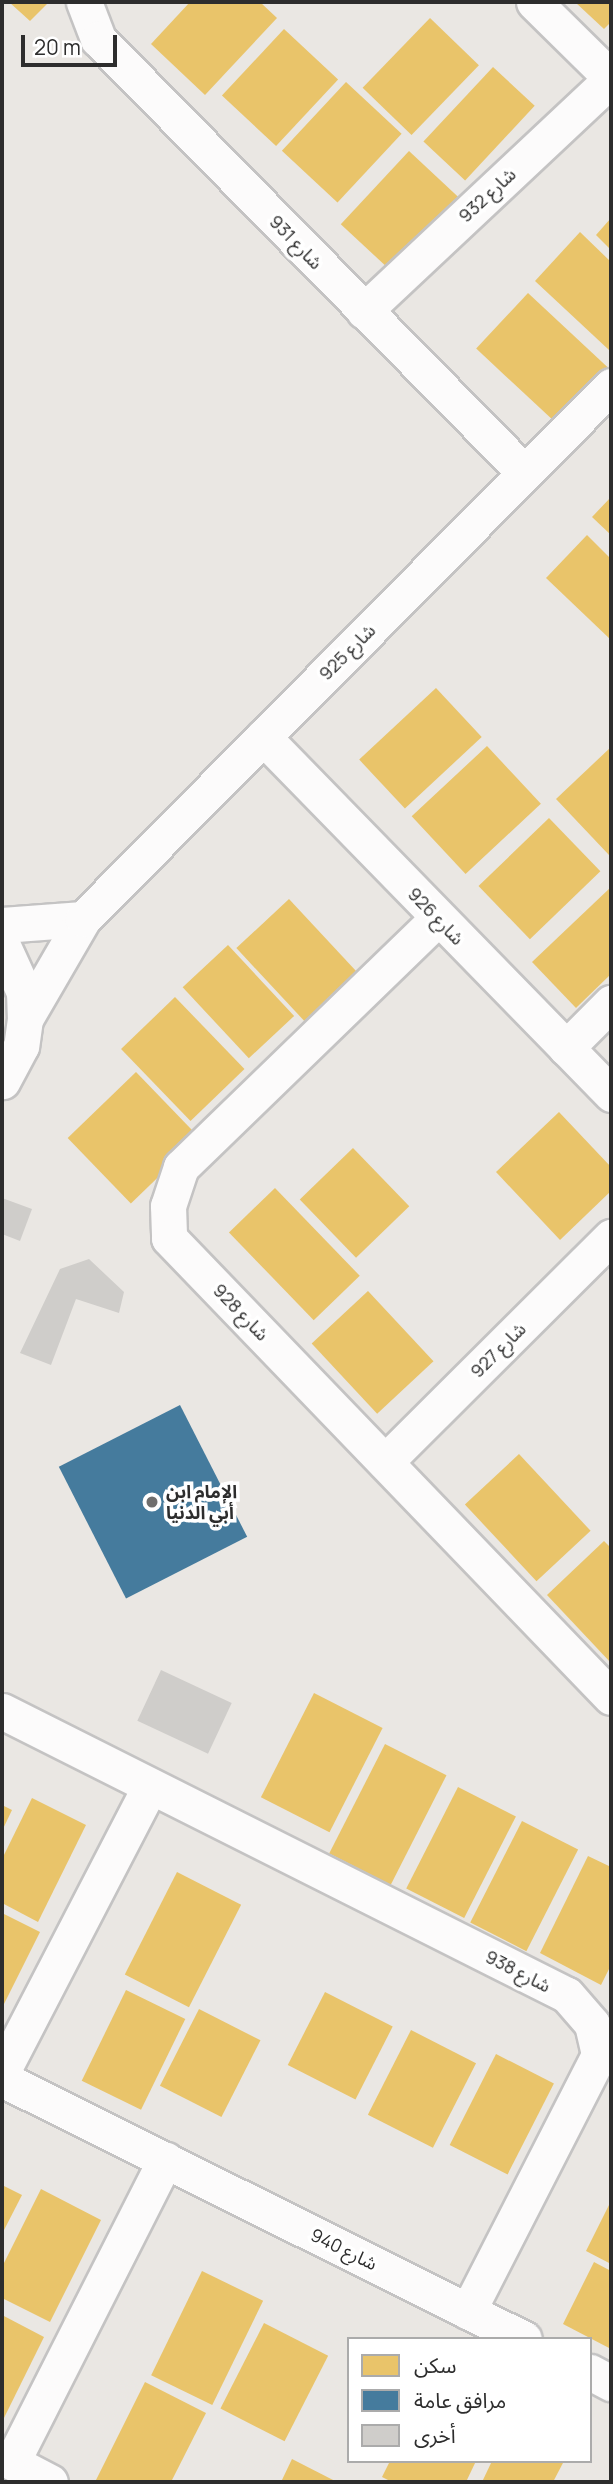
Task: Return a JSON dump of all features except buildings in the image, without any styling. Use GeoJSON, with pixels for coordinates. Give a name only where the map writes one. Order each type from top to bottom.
{"type":"FeatureCollection","features":[{"type":"Feature","properties":{"kind":"street","name":"شارع 931"},"geometry":{"type":"LineString","coordinates":[[84,2],[98,39],[524,472]]}},
{"type":"Feature","properties":{"kind":"street"},"geometry":{"type":"LineString","coordinates":[[534,2],[611,79]]}},
{"type":"Feature","properties":{"kind":"street","name":"شارع 932"},"geometry":{"type":"LineString","coordinates":[[364,311],[611,79]]}},
{"type":"Feature","properties":{"kind":"street","name":"شارع 925"},"geometry":{"type":"LineString","coordinates":[[25,1019],[83,919],[611,386]]}},
{"type":"Feature","properties":{"kind":"street","name":"شارع 926"},"geometry":{"type":"LineString","coordinates":[[263,737],[611,1094]]}},
{"type":"Feature","properties":{"kind":"street","name":"شارع 928"},"geometry":{"type":"LineString","coordinates":[[438,918],[181,1167],[168,1206],[169,1238],[611,1696]]}},
{"type":"Feature","properties":{"kind":"street"},"geometry":{"type":"LineString","coordinates":[[2,925],[83,919]]}},
{"type":"Feature","properties":{"kind":"street"},"geometry":{"type":"LineString","coordinates":[[2,944],[24,992],[25,1019],[21,1046],[2,1081]]}},
{"type":"Feature","properties":{"kind":"street"},"geometry":{"type":"LineString","coordinates":[[566,1048],[611,1003]]}},
{"type":"Feature","properties":{"kind":"street","name":"شارع 927"},"geometry":{"type":"LineString","coordinates":[[385,1462],[611,1237]]}},
{"type":"Feature","properties":{"kind":"street","name":"شارع 938"},"geometry":{"type":"LineString","coordinates":[[2,1711],[567,1996],[592,2024],[599,2055],[468,2311]]}},
{"type":"Feature","properties":{"kind":"street"},"geometry":{"type":"LineString","coordinates":[[2,2072],[150,1786]]}},
{"type":"Feature","properties":{"kind":"street","name":"شارع 940"},"geometry":{"type":"LineString","coordinates":[[2,2079],[520,2337]]}},
{"type":"Feature","properties":{"kind":"street"},"geometry":{"type":"LineString","coordinates":[[50,2482],[7,2459],[165,2160]]}},
{"type":"Feature","properties":{"kind":"street"},"geometry":{"type":"LineString","coordinates":[[592,2373],[611,2383]]}},
{"type":"Feature","properties":{"kind":"place","name":"الإمام ابن أبي الدنيا"},"geometry":{"type":"Point","coordinates":[152,1502]}}]}
